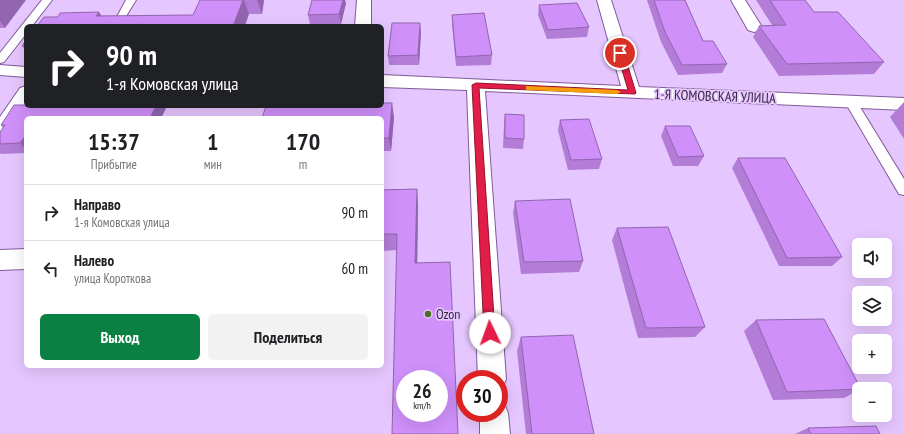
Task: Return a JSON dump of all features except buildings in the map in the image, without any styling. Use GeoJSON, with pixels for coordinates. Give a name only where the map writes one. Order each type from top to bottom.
{"type":"FeatureCollection","features":[{"type":"Feature","properties":{"kind":"street"},"geometry":{"type":"LineString","coordinates":[[363,24],[364,0]]}},
{"type":"Feature","properties":{"kind":"street"},"geometry":{"type":"LineString","coordinates":[[604,0],[632,93]]}},
{"type":"Feature","properties":{"kind":"street"},"geometry":{"type":"LineString","coordinates":[[738,0],[754,27]]}},
{"type":"Feature","properties":{"kind":"street"},"geometry":{"type":"LineString","coordinates":[[0,70],[24,72]]}},
{"type":"Feature","properties":{"kind":"street","name":"1-Я КОМОВСКАЯ УЛИЦА"},"geometry":{"type":"LineString","coordinates":[[384,81],[904,104]]}},
{"type":"Feature","properties":{"kind":"street"},"geometry":{"type":"LineString","coordinates":[[476,85],[492,370]]}},
{"type":"Feature","properties":{"kind":"street"},"geometry":{"type":"LineString","coordinates":[[0,132],[24,95]]}},
{"type":"Feature","properties":{"kind":"street"},"geometry":{"type":"LineString","coordinates":[[0,260],[24,259]]}},
{"type":"Feature","properties":{"kind":"street"},"geometry":{"type":"LineString","coordinates":[[494,422],[495,434]]}},
{"type":"Feature","properties":{"kind":"lane"},"geometry":{"type":"LineString","coordinates":[[30,24],[47,0]]}},
{"type":"Feature","properties":{"kind":"lane"},"geometry":{"type":"LineString","coordinates":[[117,24],[131,0]]}},
{"type":"Feature","properties":{"kind":"lane"},"geometry":{"type":"LineString","coordinates":[[0,60],[24,31]]}},
{"type":"Feature","properties":{"kind":"lane"},"geometry":{"type":"LineString","coordinates":[[851,102],[904,190]]}},
{"type":"Feature","properties":{"kind":"slow traffic"},"geometry":{"type":"LineString","coordinates":[[528,88],[617,92]]}},
{"type":"Feature","properties":{"kind":"place","name":"Ozon"},"geometry":{"type":"Point","coordinates":[428,314]}},
{"type":"Feature","properties":{"kind":"route"},"geometry":{"type":"LineString","coordinates":[[490,333],[476,85],[632,93],[620,53]]}}]}
